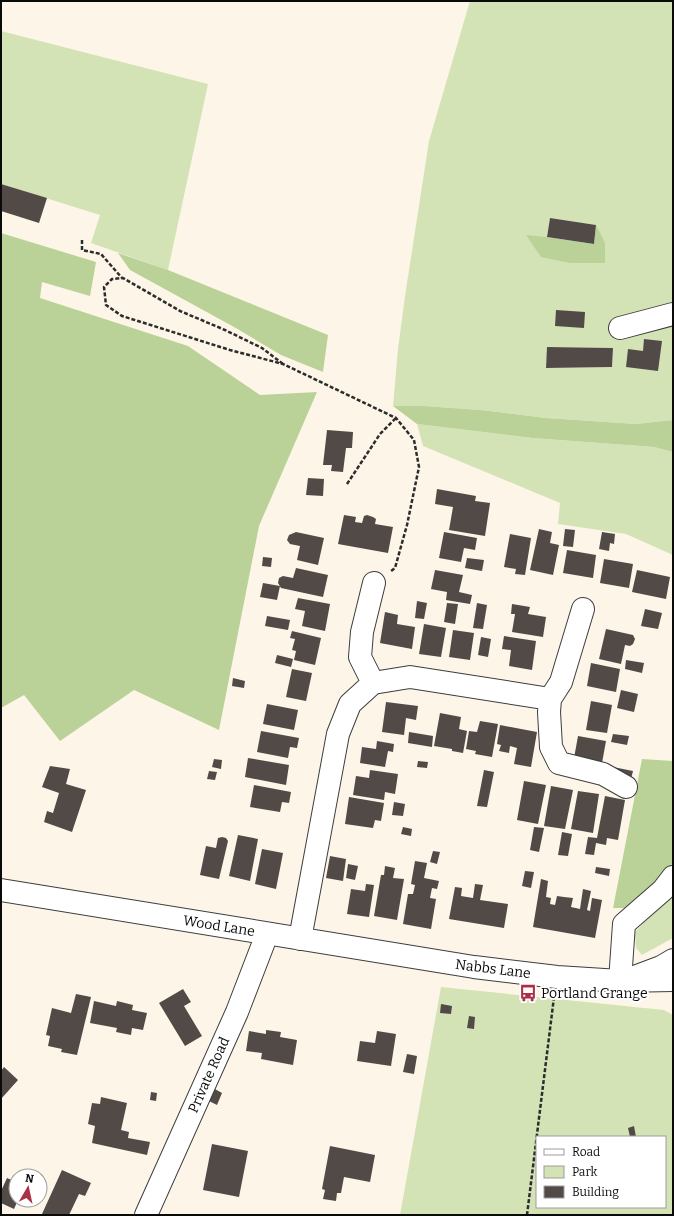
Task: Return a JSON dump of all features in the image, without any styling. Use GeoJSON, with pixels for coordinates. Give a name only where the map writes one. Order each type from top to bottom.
{"type":"FeatureCollection","features":[{"type":"Feature","properties":{"kind":"street"},"geometry":{"type":"LineString","coordinates":[[620,328],[673,314]]}},
{"type":"Feature","properties":{"kind":"street"},"geometry":{"type":"LineString","coordinates":[[373,683],[360,657],[362,632],[374,583]]}},
{"type":"Feature","properties":{"kind":"street"},"geometry":{"type":"LineString","coordinates":[[582,609],[549,712],[551,747],[559,763],[603,774],[626,787]]}},
{"type":"Feature","properties":{"kind":"street"},"geometry":{"type":"LineString","coordinates":[[300,939],[338,734],[350,704],[373,683],[410,677],[555,691]]}},
{"type":"Feature","properties":{"kind":"street"},"geometry":{"type":"LineString","coordinates":[[620,981],[624,924],[663,890],[673,877]]}},
{"type":"Feature","properties":{"kind":"street","name":"Wood Lane"},"geometry":{"type":"LineString","coordinates":[[1,890],[437,961]]}},
{"type":"Feature","properties":{"kind":"street","name":"Private Road"},"geometry":{"type":"LineString","coordinates":[[146,1215],[237,1012],[267,934]]}},
{"type":"Feature","properties":{"kind":"street","name":"Nabbs Lane"},"geometry":{"type":"LineString","coordinates":[[620,981],[661,968],[673,960]]}},
{"type":"Feature","properties":{"kind":"street","name":"Nabbs Lane"},"geometry":{"type":"LineString","coordinates":[[437,961],[557,977],[620,981],[673,980]]}},
{"type":"Feature","properties":{"kind":"path"},"geometry":{"type":"LineString","coordinates":[[82,240],[82,250],[101,254],[123,278],[180,311],[262,348],[283,364]]}},
{"type":"Feature","properties":{"kind":"path"},"geometry":{"type":"LineString","coordinates":[[123,278],[112,279],[104,287],[106,305],[122,316],[230,350],[283,364],[396,418],[414,440],[419,467],[407,525],[395,568],[374,583]]}},
{"type":"Feature","properties":{"kind":"path"},"geometry":{"type":"LineString","coordinates":[[347,484],[380,434],[396,418]]}},
{"type":"Feature","properties":{"kind":"path"},"geometry":{"type":"LineString","coordinates":[[536,1136],[552,1004],[557,977]]}},
{"type":"Feature","properties":{"kind":"path"},"geometry":{"type":"LineString","coordinates":[[527,1215],[536,1139]]}},
{"type":"Feature","properties":{"kind":"green space"},"geometry":{"type":"Polygon","coordinates":[[[470,1],[673,1],[673,420],[636,424],[546,418],[481,410],[424,406],[393,406],[398,349],[405,296],[429,141],[470,1]],[[550,218],[547,237],[526,236],[605,263],[596,225],[550,218]],[[548,347],[546,368],[612,367],[613,348],[548,347]]]}},
{"type":"Feature","properties":{"kind":"green space"},"geometry":{"type":"Polygon","coordinates":[[[1,31],[208,84],[168,270],[91,243],[100,215],[1,184],[1,31]]]}},
{"type":"Feature","properties":{"kind":"green space"},"geometry":{"type":"Polygon","coordinates":[[[596,225],[605,243],[605,263],[570,263],[541,257],[526,235],[594,244],[596,225]]]}},
{"type":"Feature","properties":{"kind":"green space"},"geometry":{"type":"Polygon","coordinates":[[[1,233],[96,262],[90,296],[42,282],[40,298],[188,346],[260,395],[317,392],[259,526],[219,730],[134,690],[60,741],[24,695],[1,708],[1,233]]]}},
{"type":"Feature","properties":{"kind":"green space"},"geometry":{"type":"Polygon","coordinates":[[[118,253],[168,270],[328,335],[323,372],[281,355],[234,327],[130,270],[118,253]]]}},
{"type":"Feature","properties":{"kind":"green space"},"geometry":{"type":"Polygon","coordinates":[[[393,406],[424,406],[481,410],[546,418],[636,424],[673,420],[673,452],[654,447],[532,438],[417,424],[393,406]]]}},
{"type":"Feature","properties":{"kind":"green space"},"geometry":{"type":"Polygon","coordinates":[[[417,424],[532,438],[654,447],[673,452],[673,555],[626,534],[558,524],[560,503],[423,446],[417,424]]]}},
{"type":"Feature","properties":{"kind":"green space"},"geometry":{"type":"Polygon","coordinates":[[[642,759],[673,761],[673,863],[633,908],[613,908],[642,759]]]}},
{"type":"Feature","properties":{"kind":"green space"},"geometry":{"type":"Polygon","coordinates":[[[673,892],[673,938],[642,955],[636,948],[635,932],[673,892]]]}},
{"type":"Feature","properties":{"kind":"green space"},"geometry":{"type":"Polygon","coordinates":[[[441,987],[664,1010],[673,1015],[673,1215],[400,1215],[441,987]]]}},
{"type":"Feature","properties":{"kind":"building"},"geometry":{"type":"Polygon","coordinates":[[[1,184],[47,198],[39,223],[1,211],[1,184]]]}},
{"type":"Feature","properties":{"kind":"building"},"geometry":{"type":"Polygon","coordinates":[[[550,218],[596,225],[594,244],[547,237],[550,218]]]}},
{"type":"Feature","properties":{"kind":"building"},"geometry":{"type":"Polygon","coordinates":[[[556,310],[585,312],[584,328],[555,326],[556,310]]]}},
{"type":"Feature","properties":{"kind":"building"},"geometry":{"type":"Polygon","coordinates":[[[644,339],[662,341],[658,371],[626,367],[628,349],[643,351],[644,339]]]}},
{"type":"Feature","properties":{"kind":"building"},"geometry":{"type":"Polygon","coordinates":[[[547,347],[613,348],[612,367],[546,368],[547,347]]]}},
{"type":"Feature","properties":{"kind":"building"},"geometry":{"type":"Polygon","coordinates":[[[327,430],[353,432],[352,448],[346,448],[343,472],[331,471],[332,465],[323,465],[327,430]]]}},
{"type":"Feature","properties":{"kind":"building"},"geometry":{"type":"Polygon","coordinates":[[[308,478],[324,479],[323,496],[306,495],[308,478]]]}},
{"type":"Feature","properties":{"kind":"building"},"geometry":{"type":"Polygon","coordinates":[[[437,489],[476,496],[475,501],[490,503],[485,536],[449,530],[453,507],[435,504],[437,489]]]}},
{"type":"Feature","properties":{"kind":"building"},"geometry":{"type":"Polygon","coordinates":[[[344,515],[356,517],[355,522],[362,523],[364,516],[367,515],[376,519],[375,524],[393,527],[388,553],[338,544],[344,515]]]}},
{"type":"Feature","properties":{"kind":"building"},"geometry":{"type":"Polygon","coordinates":[[[539,529],[552,532],[550,543],[559,545],[553,575],[530,570],[539,529]]]}},
{"type":"Feature","properties":{"kind":"building"},"geometry":{"type":"Polygon","coordinates":[[[565,529],[575,530],[573,547],[563,546],[565,529]]]}},
{"type":"Feature","properties":{"kind":"building"},"geometry":{"type":"Polygon","coordinates":[[[296,532],[324,538],[318,565],[297,560],[300,546],[290,544],[287,540],[289,535],[296,532]]]}},
{"type":"Feature","properties":{"kind":"building"},"geometry":{"type":"Polygon","coordinates":[[[444,532],[477,538],[475,550],[464,548],[461,562],[439,558],[444,532]]]}},
{"type":"Feature","properties":{"kind":"building"},"geometry":{"type":"Polygon","coordinates":[[[602,532],[615,534],[614,544],[610,543],[609,551],[599,549],[602,532]]]}},
{"type":"Feature","properties":{"kind":"building"},"geometry":{"type":"Polygon","coordinates":[[[510,534],[531,538],[525,575],[515,574],[516,569],[504,567],[510,534]]]}},
{"type":"Feature","properties":{"kind":"building"},"geometry":{"type":"Polygon","coordinates":[[[567,550],[596,555],[593,578],[563,573],[567,550]]]}},
{"type":"Feature","properties":{"kind":"building"},"geometry":{"type":"Polygon","coordinates":[[[263,557],[272,558],[271,567],[262,566],[263,557]]]}},
{"type":"Feature","properties":{"kind":"building"},"geometry":{"type":"Polygon","coordinates":[[[467,558],[484,560],[482,571],[465,568],[467,558]]]}},
{"type":"Feature","properties":{"kind":"building"},"geometry":{"type":"Polygon","coordinates":[[[604,559],[633,564],[629,588],[600,583],[604,559]]]}},
{"type":"Feature","properties":{"kind":"building"},"geometry":{"type":"Polygon","coordinates":[[[296,568],[328,575],[323,597],[281,588],[278,583],[279,578],[283,576],[293,578],[296,568]]]}},
{"type":"Feature","properties":{"kind":"building"},"geometry":{"type":"Polygon","coordinates":[[[435,570],[463,575],[459,592],[472,595],[470,604],[446,600],[447,592],[431,589],[435,570]]]}},
{"type":"Feature","properties":{"kind":"building"},"geometry":{"type":"Polygon","coordinates":[[[637,570],[670,577],[666,599],[632,592],[637,570]]]}},
{"type":"Feature","properties":{"kind":"building"},"geometry":{"type":"Polygon","coordinates":[[[263,583],[280,586],[277,600],[260,597],[263,583]]]}},
{"type":"Feature","properties":{"kind":"building"},"geometry":{"type":"Polygon","coordinates":[[[298,598],[330,604],[325,631],[302,626],[305,611],[295,609],[298,598]]]}},
{"type":"Feature","properties":{"kind":"building"},"geometry":{"type":"Polygon","coordinates":[[[417,601],[427,603],[424,619],[415,618],[417,601]]]}},
{"type":"Feature","properties":{"kind":"building"},"geometry":{"type":"Polygon","coordinates":[[[447,603],[458,604],[455,624],[444,622],[447,603]]]}},
{"type":"Feature","properties":{"kind":"building"},"geometry":{"type":"Polygon","coordinates":[[[477,603],[487,605],[483,629],[473,628],[477,603]]]}},
{"type":"Feature","properties":{"kind":"building"},"geometry":{"type":"Polygon","coordinates":[[[512,604],[530,607],[528,614],[546,617],[543,637],[512,632],[515,614],[511,614],[512,604]]]}},
{"type":"Feature","properties":{"kind":"building"},"geometry":{"type":"Polygon","coordinates":[[[645,609],[662,613],[658,629],[641,626],[645,609]]]}},
{"type":"Feature","properties":{"kind":"building"},"geometry":{"type":"Polygon","coordinates":[[[385,612],[398,615],[397,624],[415,627],[412,649],[380,643],[385,612]]]}},
{"type":"Feature","properties":{"kind":"building"},"geometry":{"type":"Polygon","coordinates":[[[267,616],[290,620],[288,630],[265,626],[267,616]]]}},
{"type":"Feature","properties":{"kind":"building"},"geometry":{"type":"Polygon","coordinates":[[[424,624],[446,628],[441,657],[419,654],[424,624]]]}},
{"type":"Feature","properties":{"kind":"building"},"geometry":{"type":"Polygon","coordinates":[[[606,629],[633,635],[635,639],[633,644],[630,646],[625,645],[621,664],[599,659],[606,629]]]}},
{"type":"Feature","properties":{"kind":"building"},"geometry":{"type":"Polygon","coordinates":[[[453,630],[474,633],[470,660],[449,657],[453,630]]]}},
{"type":"Feature","properties":{"kind":"building"},"geometry":{"type":"Polygon","coordinates":[[[292,631],[321,638],[315,665],[294,660],[296,651],[292,650],[295,639],[290,638],[292,631]]]}},
{"type":"Feature","properties":{"kind":"building"},"geometry":{"type":"Polygon","coordinates":[[[504,636],[536,641],[532,670],[509,666],[511,650],[502,649],[504,636]]]}},
{"type":"Feature","properties":{"kind":"building"},"geometry":{"type":"Polygon","coordinates":[[[481,637],[491,639],[488,657],[478,655],[481,637]]]}},
{"type":"Feature","properties":{"kind":"building"},"geometry":{"type":"Polygon","coordinates":[[[277,655],[293,659],[291,667],[275,663],[277,655]]]}},
{"type":"Feature","properties":{"kind":"building"},"geometry":{"type":"Polygon","coordinates":[[[626,660],[644,663],[642,673],[625,669],[626,660]]]}},
{"type":"Feature","properties":{"kind":"building"},"geometry":{"type":"Polygon","coordinates":[[[591,663],[620,669],[616,692],[587,686],[591,663]]]}},
{"type":"Feature","properties":{"kind":"building"},"geometry":{"type":"Polygon","coordinates":[[[292,669],[312,673],[306,701],[286,697],[292,669]]]}},
{"type":"Feature","properties":{"kind":"building"},"geometry":{"type":"Polygon","coordinates":[[[233,678],[245,681],[244,688],[232,686],[233,678]]]}},
{"type":"Feature","properties":{"kind":"building"},"geometry":{"type":"Polygon","coordinates":[[[621,690],[638,694],[634,712],[617,708],[621,690]]]}},
{"type":"Feature","properties":{"kind":"building"},"geometry":{"type":"Polygon","coordinates":[[[591,701],[612,705],[607,733],[586,730],[591,701]]]}},
{"type":"Feature","properties":{"kind":"building"},"geometry":{"type":"Polygon","coordinates":[[[386,702],[418,706],[416,720],[406,718],[404,735],[382,732],[386,702]]]}},
{"type":"Feature","properties":{"kind":"building"},"geometry":{"type":"Polygon","coordinates":[[[267,704],[298,710],[294,730],[263,724],[267,704]]]}},
{"type":"Feature","properties":{"kind":"building"},"geometry":{"type":"Polygon","coordinates":[[[440,713],[461,717],[459,729],[467,731],[463,753],[452,751],[452,749],[434,746],[440,713]]]}},
{"type":"Feature","properties":{"kind":"building"},"geometry":{"type":"Polygon","coordinates":[[[480,721],[498,724],[492,757],[475,754],[476,751],[466,749],[469,731],[477,732],[480,721]]]}},
{"type":"Feature","properties":{"kind":"building"},"geometry":{"type":"Polygon","coordinates":[[[500,725],[537,732],[531,767],[514,764],[517,748],[510,746],[509,753],[499,751],[501,745],[497,744],[500,725]]]}},
{"type":"Feature","properties":{"kind":"building"},"geometry":{"type":"Polygon","coordinates":[[[261,731],[299,738],[297,748],[290,747],[288,758],[257,752],[261,731]]]}},
{"type":"Feature","properties":{"kind":"building"},"geometry":{"type":"Polygon","coordinates":[[[409,732],[433,736],[432,747],[408,743],[409,732]]]}},
{"type":"Feature","properties":{"kind":"building"},"geometry":{"type":"Polygon","coordinates":[[[613,734],[629,736],[627,745],[611,742],[613,734]]]}},
{"type":"Feature","properties":{"kind":"building"},"geometry":{"type":"Polygon","coordinates":[[[578,736],[606,741],[602,763],[574,758],[578,736]]]}},
{"type":"Feature","properties":{"kind":"building"},"geometry":{"type":"Polygon","coordinates":[[[377,741],[394,744],[393,752],[388,751],[385,767],[360,763],[362,747],[376,749],[377,741]]]}},
{"type":"Feature","properties":{"kind":"building"},"geometry":{"type":"Polygon","coordinates":[[[248,758],[289,765],[286,785],[245,777],[248,758]]]}},
{"type":"Feature","properties":{"kind":"building"},"geometry":{"type":"Polygon","coordinates":[[[214,759],[222,760],[221,769],[212,767],[214,759]]]}},
{"type":"Feature","properties":{"kind":"building"},"geometry":{"type":"Polygon","coordinates":[[[418,761],[428,762],[427,768],[417,767],[418,761]]]}},
{"type":"Feature","properties":{"kind":"building"},"geometry":{"type":"Polygon","coordinates":[[[50,766],[70,769],[66,784],[86,790],[72,832],[44,822],[47,811],[53,813],[59,793],[42,787],[50,766]]]}},
{"type":"Feature","properties":{"kind":"building"},"geometry":{"type":"Polygon","coordinates":[[[613,767],[633,771],[631,779],[613,767]]]}},
{"type":"Feature","properties":{"kind":"building"},"geometry":{"type":"Polygon","coordinates":[[[370,770],[398,774],[395,794],[385,792],[384,800],[353,795],[356,776],[369,778],[370,770]]]}},
{"type":"Feature","properties":{"kind":"building"},"geometry":{"type":"Polygon","coordinates":[[[484,770],[494,772],[487,807],[477,806],[484,770]]]}},
{"type":"Feature","properties":{"kind":"building"},"geometry":{"type":"Polygon","coordinates":[[[209,771],[217,772],[215,780],[207,779],[209,771]]]}},
{"type":"Feature","properties":{"kind":"building"},"geometry":{"type":"Polygon","coordinates":[[[524,781],[546,785],[538,824],[517,820],[524,781]]]}},
{"type":"Feature","properties":{"kind":"building"},"geometry":{"type":"Polygon","coordinates":[[[254,785],[291,792],[289,803],[282,802],[280,812],[250,807],[254,785]]]}},
{"type":"Feature","properties":{"kind":"building"},"geometry":{"type":"Polygon","coordinates":[[[551,786],[573,790],[565,829],[544,826],[551,786]]]}},
{"type":"Feature","properties":{"kind":"building"},"geometry":{"type":"Polygon","coordinates":[[[578,791],[599,794],[593,833],[571,829],[578,791]]]}},
{"type":"Feature","properties":{"kind":"building"},"geometry":{"type":"Polygon","coordinates":[[[605,796],[625,800],[618,840],[607,838],[606,845],[596,843],[594,855],[585,854],[588,837],[597,838],[605,796]]]}},
{"type":"Feature","properties":{"kind":"building"},"geometry":{"type":"Polygon","coordinates":[[[349,797],[384,803],[381,821],[375,820],[373,828],[345,824],[349,797]]]}},
{"type":"Feature","properties":{"kind":"building"},"geometry":{"type":"Polygon","coordinates":[[[394,802],[405,804],[403,816],[392,815],[394,802]]]}},
{"type":"Feature","properties":{"kind":"building"},"geometry":{"type":"Polygon","coordinates":[[[403,827],[412,829],[411,836],[401,834],[403,827]]]}},
{"type":"Feature","properties":{"kind":"building"},"geometry":{"type":"Polygon","coordinates":[[[534,827],[544,828],[539,852],[530,850],[534,827]]]}},
{"type":"Feature","properties":{"kind":"building"},"geometry":{"type":"Polygon","coordinates":[[[562,832],[572,834],[568,856],[558,855],[562,832]]]}},
{"type":"Feature","properties":{"kind":"building"},"geometry":{"type":"Polygon","coordinates":[[[238,835],[258,839],[250,881],[229,876],[238,835]]]}},
{"type":"Feature","properties":{"kind":"building"},"geometry":{"type":"Polygon","coordinates":[[[218,838],[226,838],[228,841],[219,879],[200,875],[206,846],[216,848],[218,838]]]}},
{"type":"Feature","properties":{"kind":"building"},"geometry":{"type":"Polygon","coordinates":[[[262,849],[283,853],[276,889],[255,884],[262,849]]]}},
{"type":"Feature","properties":{"kind":"building"},"geometry":{"type":"Polygon","coordinates":[[[433,851],[440,852],[437,864],[430,862],[433,851]]]}},
{"type":"Feature","properties":{"kind":"building"},"geometry":{"type":"Polygon","coordinates":[[[330,856],[346,859],[343,881],[326,878],[330,856]]]}},
{"type":"Feature","properties":{"kind":"building"},"geometry":{"type":"Polygon","coordinates":[[[415,861],[427,863],[424,878],[439,881],[437,889],[432,888],[430,898],[436,899],[431,929],[403,924],[408,894],[413,894],[415,885],[411,884],[415,861]]]}},
{"type":"Feature","properties":{"kind":"building"},"geometry":{"type":"Polygon","coordinates":[[[348,864],[358,866],[355,880],[346,878],[348,864]]]}},
{"type":"Feature","properties":{"kind":"building"},"geometry":{"type":"Polygon","coordinates":[[[385,866],[395,868],[393,878],[404,879],[397,920],[374,916],[381,875],[384,875],[385,866]]]}},
{"type":"Feature","properties":{"kind":"building"},"geometry":{"type":"Polygon","coordinates":[[[596,867],[610,869],[609,876],[595,873],[596,867]]]}},
{"type":"Feature","properties":{"kind":"building"},"geometry":{"type":"Polygon","coordinates":[[[525,871],[534,872],[531,888],[522,886],[525,871]]]}},
{"type":"Feature","properties":{"kind":"building"},"geometry":{"type":"Polygon","coordinates":[[[541,879],[548,881],[546,897],[551,898],[550,904],[555,905],[557,896],[573,898],[571,907],[580,909],[583,889],[591,891],[587,910],[590,911],[592,898],[602,900],[595,938],[533,927],[541,879]]]}},
{"type":"Feature","properties":{"kind":"building"},"geometry":{"type":"Polygon","coordinates":[[[366,884],[374,885],[369,917],[347,914],[351,889],[365,891],[366,884]]]}},
{"type":"Feature","properties":{"kind":"building"},"geometry":{"type":"Polygon","coordinates":[[[475,884],[483,885],[480,900],[508,904],[504,928],[449,919],[455,887],[462,888],[461,896],[473,898],[475,884]]]}},
{"type":"Feature","properties":{"kind":"building"},"geometry":{"type":"Polygon","coordinates":[[[183,989],[191,1002],[184,1006],[202,1036],[185,1046],[159,1003],[183,989]]]}},
{"type":"Feature","properties":{"kind":"building"},"geometry":{"type":"Polygon","coordinates":[[[76,994],[91,997],[77,1055],[61,1052],[62,1049],[48,1046],[50,1036],[46,1035],[52,1008],[71,1013],[76,994]]]}},
{"type":"Feature","properties":{"kind":"building"},"geometry":{"type":"Polygon","coordinates":[[[94,1001],[116,1006],[117,1001],[133,1005],[132,1010],[147,1013],[143,1030],[132,1028],[131,1035],[116,1032],[117,1028],[90,1023],[94,1001]]]}},
{"type":"Feature","properties":{"kind":"building"},"geometry":{"type":"Polygon","coordinates":[[[441,1004],[452,1006],[451,1014],[440,1013],[441,1004]]]}},
{"type":"Feature","properties":{"kind":"building"},"geometry":{"type":"Polygon","coordinates":[[[469,1016],[475,1017],[474,1029],[467,1028],[469,1016]]]}},
{"type":"Feature","properties":{"kind":"building"},"geometry":{"type":"Polygon","coordinates":[[[266,1030],[281,1032],[280,1037],[297,1040],[293,1065],[261,1059],[262,1053],[246,1051],[249,1031],[266,1034],[266,1030]]]}},
{"type":"Feature","properties":{"kind":"building"},"geometry":{"type":"Polygon","coordinates":[[[377,1031],[396,1034],[391,1066],[357,1061],[360,1041],[375,1043],[377,1031]]]}},
{"type":"Feature","properties":{"kind":"building"},"geometry":{"type":"Polygon","coordinates":[[[407,1054],[417,1056],[414,1074],[403,1072],[407,1054]]]}},
{"type":"Feature","properties":{"kind":"building"},"geometry":{"type":"Polygon","coordinates":[[[4,1067],[18,1080],[1,1099],[1,1071],[4,1067]]]}},
{"type":"Feature","properties":{"kind":"building"},"geometry":{"type":"Polygon","coordinates":[[[213,1088],[222,1093],[217,1105],[207,1100],[213,1088]]]}},
{"type":"Feature","properties":{"kind":"building"},"geometry":{"type":"Polygon","coordinates":[[[151,1092],[157,1093],[156,1101],[150,1100],[151,1092]]]}},
{"type":"Feature","properties":{"kind":"building"},"geometry":{"type":"Polygon","coordinates":[[[101,1097],[127,1103],[121,1130],[129,1132],[128,1138],[150,1142],[147,1155],[92,1143],[95,1126],[88,1124],[92,1103],[100,1104],[101,1097]]]}},
{"type":"Feature","properties":{"kind":"building"},"geometry":{"type":"Polygon","coordinates":[[[634,1126],[636,1136],[630,1136],[628,1128],[634,1126]]]}},
{"type":"Feature","properties":{"kind":"building"},"geometry":{"type":"Polygon","coordinates":[[[212,1144],[248,1151],[239,1197],[203,1190],[212,1144]]]}},
{"type":"Feature","properties":{"kind":"building"},"geometry":{"type":"Polygon","coordinates":[[[330,1146],[375,1155],[370,1182],[344,1177],[341,1193],[337,1193],[336,1201],[323,1199],[325,1190],[322,1189],[330,1146]]]}},
{"type":"Feature","properties":{"kind":"building"},"geometry":{"type":"Polygon","coordinates":[[[62,1170],[91,1183],[85,1196],[79,1194],[69,1215],[42,1214],[45,1208],[48,1208],[48,1201],[62,1170]]]}},
{"type":"Feature","properties":{"kind":"building"},"geometry":{"type":"Polygon","coordinates":[[[8,1178],[8,1206],[1,1203],[1,1191],[8,1178]]]}},
{"type":"Feature","properties":{"kind":"place","name":"Portland Grange"},"geometry":{"type":"Point","coordinates":[528,993]}}]}
